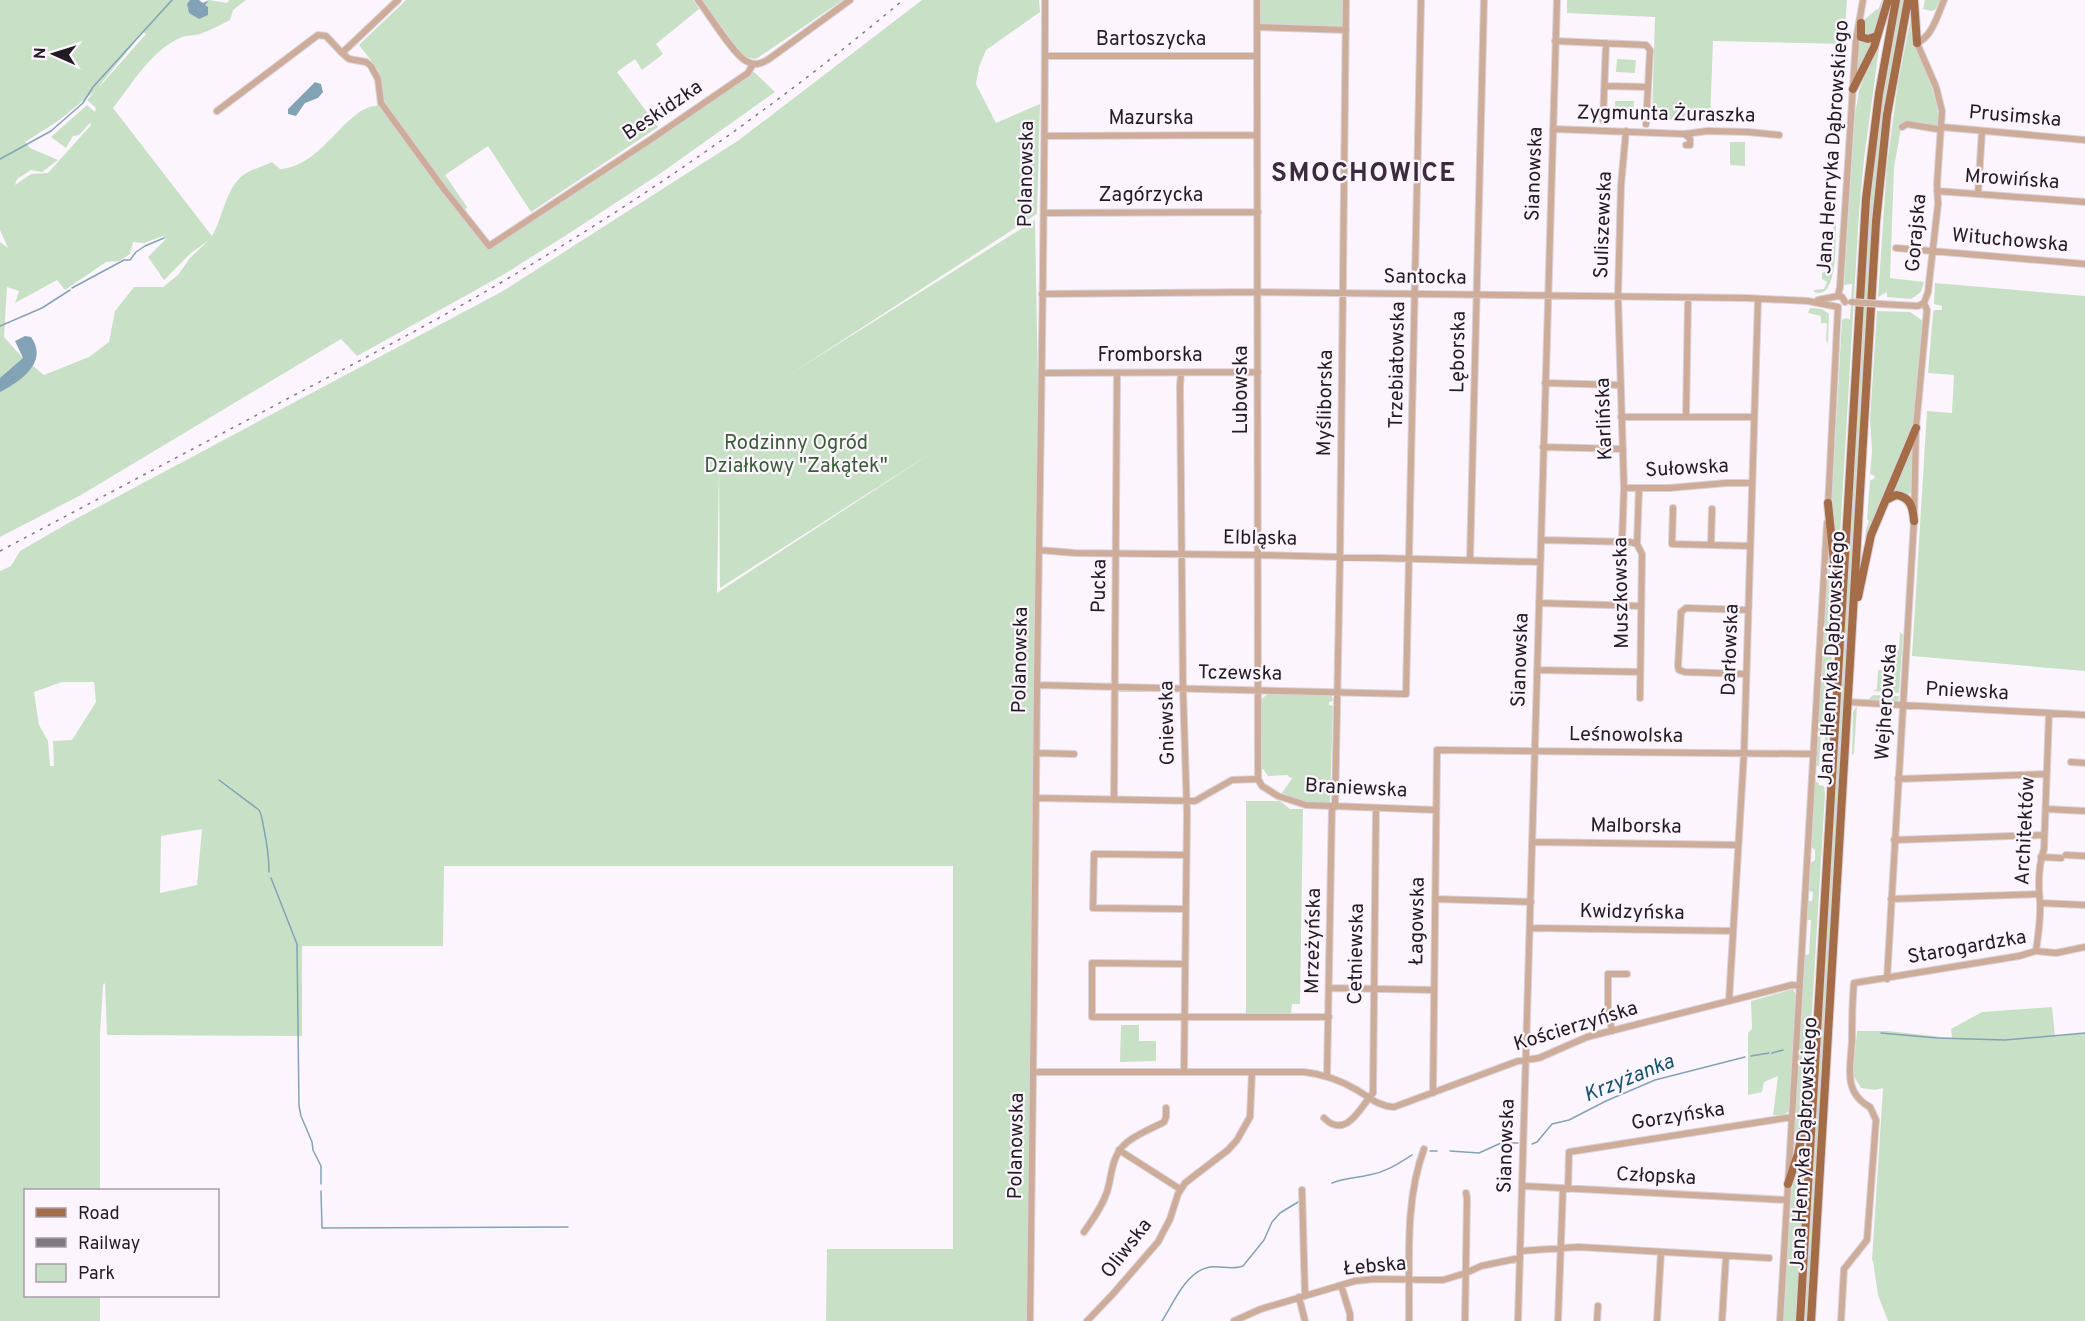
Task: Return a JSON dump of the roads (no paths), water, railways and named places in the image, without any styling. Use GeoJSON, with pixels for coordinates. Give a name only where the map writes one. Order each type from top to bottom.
{"type":"FeatureCollection","features":[{"type":"Feature","properties":{"kind":"main road"},"geometry":{"type":"LineString","coordinates":[[1853,89],[1874,47],[1888,0]]}},
{"type":"Feature","properties":{"kind":"main road","name":"Jana Henryka Dąbrowskiego"},"geometry":{"type":"LineString","coordinates":[[1800,1321],[1866,199],[1879,94],[1896,0]]}},
{"type":"Feature","properties":{"kind":"main road","name":"Jana Henryka Dąbrowskiego"},"geometry":{"type":"LineString","coordinates":[[1813,1321],[1813,1279],[1878,191],[1892,86],[1908,0]]}},
{"type":"Feature","properties":{"kind":"main road"},"geometry":{"type":"LineString","coordinates":[[1914,0],[1917,43]]}},
{"type":"Feature","properties":{"kind":"main road"},"geometry":{"type":"LineString","coordinates":[[1861,23],[1861,37],[1868,39],[1877,36]]}},
{"type":"Feature","properties":{"kind":"main road"},"geometry":{"type":"LineString","coordinates":[[1851,635],[1871,535],[1916,428]]}},
{"type":"Feature","properties":{"kind":"main road"},"geometry":{"type":"LineString","coordinates":[[1885,500],[1893,496],[1906,498],[1912,505],[1914,521]]}},
{"type":"Feature","properties":{"kind":"main road"},"geometry":{"type":"LineString","coordinates":[[1828,503],[1840,635]]}},
{"type":"Feature","properties":{"kind":"main road"},"geometry":{"type":"LineString","coordinates":[[1788,1184],[1798,1154],[1814,1072]]}},
{"type":"Feature","properties":{"kind":"street"},"geometry":{"type":"LineString","coordinates":[[217,111],[318,35],[326,36],[342,53],[398,0]]}},
{"type":"Feature","properties":{"kind":"street"},"geometry":{"type":"LineString","coordinates":[[698,0],[741,57],[753,64]]}},
{"type":"Feature","properties":{"kind":"street","name":"Beskidzka"},"geometry":{"type":"LineString","coordinates":[[342,53],[349,59],[366,62],[371,66],[378,79],[381,103],[489,246],[738,80],[748,73],[753,64],[760,64],[769,59],[850,0]]}},
{"type":"Feature","properties":{"kind":"street","name":"Polanowska"},"geometry":{"type":"LineString","coordinates":[[1030,1321],[1045,0]]}},
{"type":"Feature","properties":{"kind":"street","name":"Lubowska"},"geometry":{"type":"LineString","coordinates":[[1257,0],[1258,779]]}},
{"type":"Feature","properties":{"kind":"street","name":"Myśliborska"},"geometry":{"type":"LineString","coordinates":[[1334,806],[1338,692],[1346,0]]}},
{"type":"Feature","properties":{"kind":"street","name":"Trzebiatowska"},"geometry":{"type":"LineString","coordinates":[[1406,694],[1422,0]]}},
{"type":"Feature","properties":{"kind":"street","name":"Lęborska"},"geometry":{"type":"LineString","coordinates":[[1470,560],[1484,0]]}},
{"type":"Feature","properties":{"kind":"street","name":"Sianowska"},"geometry":{"type":"LineString","coordinates":[[1518,1321],[1557,0]]}},
{"type":"Feature","properties":{"kind":"street","name":"Jana Henryka Dąbrowskiego"},"geometry":{"type":"LineString","coordinates":[[1780,1321],[1828,503],[1837,306],[1833,301],[1840,287],[1856,40],[1863,0]]}},
{"type":"Feature","properties":{"kind":"street"},"geometry":{"type":"LineString","coordinates":[[1917,43],[1922,42],[1931,28],[1944,0]]}},
{"type":"Feature","properties":{"kind":"street"},"geometry":{"type":"LineString","coordinates":[[1257,27],[1346,30]]}},
{"type":"Feature","properties":{"kind":"street"},"geometry":{"type":"LineString","coordinates":[[1555,41],[1646,45],[1650,50],[1646,124]]}},
{"type":"Feature","properties":{"kind":"street"},"geometry":{"type":"LineString","coordinates":[[1603,120],[1606,43]]}},
{"type":"Feature","properties":{"kind":"street","name":"Gorajska"},"geometry":{"type":"LineString","coordinates":[[1916,428],[1927,310],[1924,303],[1928,292],[1938,204],[1940,99],[1917,43]]}},
{"type":"Feature","properties":{"kind":"street","name":"Bartoszycka"},"geometry":{"type":"LineString","coordinates":[[1045,56],[1257,56]]}},
{"type":"Feature","properties":{"kind":"street"},"geometry":{"type":"LineString","coordinates":[[1605,86],[1648,87]]}},
{"type":"Feature","properties":{"kind":"street","name":"Prusimska"},"geometry":{"type":"LineString","coordinates":[[1902,127],[1907,124],[2085,140]]}},
{"type":"Feature","properties":{"kind":"street","name":"Zygmunta Żuraszka"},"geometry":{"type":"LineString","coordinates":[[1552,129],[1685,134],[1707,131],[1779,135]]}},
{"type":"Feature","properties":{"kind":"street","name":"Suliszewska"},"geometry":{"type":"LineString","coordinates":[[1618,296],[1621,185],[1626,131]]}},
{"type":"Feature","properties":{"kind":"street"},"geometry":{"type":"LineString","coordinates":[[1978,194],[1983,131]]}},
{"type":"Feature","properties":{"kind":"street"},"geometry":{"type":"LineString","coordinates":[[1685,134],[1690,139],[1690,145],[1686,146]]}},
{"type":"Feature","properties":{"kind":"street","name":"Mazurska"},"geometry":{"type":"LineString","coordinates":[[1045,136],[1257,135]]}},
{"type":"Feature","properties":{"kind":"street","name":"Mrowińska"},"geometry":{"type":"LineString","coordinates":[[1937,191],[2085,202]]}},
{"type":"Feature","properties":{"kind":"street","name":"Zagórzycka"},"geometry":{"type":"LineString","coordinates":[[1044,213],[1258,212]]}},
{"type":"Feature","properties":{"kind":"street","name":"Wituchowska"},"geometry":{"type":"LineString","coordinates":[[1896,248],[2085,264]]}},
{"type":"Feature","properties":{"kind":"street","name":"Santocka"},"geometry":{"type":"LineString","coordinates":[[1042,294],[1258,292],[1618,296],[1808,301],[1837,306]]}},
{"type":"Feature","properties":{"kind":"street","name":"Karlińska"},"geometry":{"type":"LineString","coordinates":[[1618,296],[1624,488],[1622,542]]}},
{"type":"Feature","properties":{"kind":"street"},"geometry":{"type":"LineString","coordinates":[[1837,296],[1848,302],[1918,306],[1924,303]]}},
{"type":"Feature","properties":{"kind":"street","name":"Santocka"},"geometry":{"type":"LineString","coordinates":[[1808,301],[1837,296]]}},
{"type":"Feature","properties":{"kind":"street"},"geometry":{"type":"LineString","coordinates":[[1686,417],[1688,298]]}},
{"type":"Feature","properties":{"kind":"street","name":"Darłowska"},"geometry":{"type":"LineString","coordinates":[[1729,1001],[1744,753],[1758,299]]}},
{"type":"Feature","properties":{"kind":"street"},"geometry":{"type":"LineString","coordinates":[[1837,306],[1843,306],[1848,302]]}},
{"type":"Feature","properties":{"kind":"street","name":"Fromborska"},"geometry":{"type":"LineString","coordinates":[[1042,373],[1258,372]]}},
{"type":"Feature","properties":{"kind":"street","name":"Pucka"},"geometry":{"type":"LineString","coordinates":[[1114,800],[1117,373]]}},
{"type":"Feature","properties":{"kind":"street","name":"Gniewska"},"geometry":{"type":"LineString","coordinates":[[1181,373],[1181,555],[1186,802],[1184,1072]]}},
{"type":"Feature","properties":{"kind":"street"},"geometry":{"type":"LineString","coordinates":[[1545,383],[1620,385]]}},
{"type":"Feature","properties":{"kind":"street"},"geometry":{"type":"LineString","coordinates":[[1621,417],[1754,417]]}},
{"type":"Feature","properties":{"kind":"street","name":"Wejherowska"},"geometry":{"type":"LineString","coordinates":[[1887,979],[1914,521],[1916,428]]}},
{"type":"Feature","properties":{"kind":"street"},"geometry":{"type":"LineString","coordinates":[[1544,447],[1623,449]]}},
{"type":"Feature","properties":{"kind":"street","name":"Sułowska"},"geometry":{"type":"LineString","coordinates":[[1624,488],[1752,483]]}},
{"type":"Feature","properties":{"kind":"street","name":"Muszkowska"},"geometry":{"type":"LineString","coordinates":[[1639,488],[1637,544],[1642,554],[1640,698]]}},
{"type":"Feature","properties":{"kind":"street"},"geometry":{"type":"LineString","coordinates":[[1673,508],[1672,544],[1750,546]]}},
{"type":"Feature","properties":{"kind":"street"},"geometry":{"type":"LineString","coordinates":[[1711,545],[1712,509]]}},
{"type":"Feature","properties":{"kind":"street"},"geometry":{"type":"LineString","coordinates":[[1541,540],[1637,544]]}},
{"type":"Feature","properties":{"kind":"street","name":"Elbląska"},"geometry":{"type":"LineString","coordinates":[[1039,549],[1075,553],[1470,560],[1481,564],[1540,562]]}},
{"type":"Feature","properties":{"kind":"street"},"geometry":{"type":"LineString","coordinates":[[1539,603],[1641,606]]}},
{"type":"Feature","properties":{"kind":"street"},"geometry":{"type":"LineString","coordinates":[[1746,674],[1684,672],[1679,670],[1678,666],[1680,612],[1686,609],[1748,610]]}},
{"type":"Feature","properties":{"kind":"street"},"geometry":{"type":"LineString","coordinates":[[1537,669],[1640,672]]}},
{"type":"Feature","properties":{"kind":"street","name":"Tczewska"},"geometry":{"type":"LineString","coordinates":[[1037,685],[1406,694]]}},
{"type":"Feature","properties":{"kind":"street","name":"Pniewska"},"geometry":{"type":"LineString","coordinates":[[1848,702],[2085,715]]}},
{"type":"Feature","properties":{"kind":"street","name":"Architektów"},"geometry":{"type":"LineString","coordinates":[[2036,951],[2040,903],[2038,894],[2041,857],[2044,849],[2049,713]]}},
{"type":"Feature","properties":{"kind":"street","name":"Leśnowolska"},"geometry":{"type":"LineString","coordinates":[[1437,750],[1814,754]]}},
{"type":"Feature","properties":{"kind":"street","name":"Łagowska"},"geometry":{"type":"LineString","coordinates":[[1433,1093],[1437,750]]}},
{"type":"Feature","properties":{"kind":"street"},"geometry":{"type":"LineString","coordinates":[[1036,753],[1074,753]]}},
{"type":"Feature","properties":{"kind":"street"},"geometry":{"type":"LineString","coordinates":[[2071,762],[2085,763]]}},
{"type":"Feature","properties":{"kind":"street"},"geometry":{"type":"LineString","coordinates":[[1898,779],[2046,774]]}},
{"type":"Feature","properties":{"kind":"street"},"geometry":{"type":"LineString","coordinates":[[1036,798],[1186,802],[1195,801],[1232,780],[1258,779]]}},
{"type":"Feature","properties":{"kind":"street","name":"Braniewska"},"geometry":{"type":"LineString","coordinates":[[1258,779],[1270,791],[1290,801],[1306,805],[1436,810]]}},
{"type":"Feature","properties":{"kind":"street","name":"Mrzeżyńska"},"geometry":{"type":"LineString","coordinates":[[1327,1076],[1334,806]]}},
{"type":"Feature","properties":{"kind":"street","name":"Cetniewska"},"geometry":{"type":"LineString","coordinates":[[1368,1098],[1373,1093],[1376,808]]}},
{"type":"Feature","properties":{"kind":"street"},"geometry":{"type":"LineString","coordinates":[[2046,809],[2085,811]]}},
{"type":"Feature","properties":{"kind":"street"},"geometry":{"type":"LineString","coordinates":[[1894,840],[2044,835]]}},
{"type":"Feature","properties":{"kind":"street","name":"Malborska"},"geometry":{"type":"LineString","coordinates":[[1532,843],[1738,845]]}},
{"type":"Feature","properties":{"kind":"street"},"geometry":{"type":"LineString","coordinates":[[1186,855],[1094,854],[1093,908],[1186,909]]}},
{"type":"Feature","properties":{"kind":"street"},"geometry":{"type":"LineString","coordinates":[[2041,857],[2085,856]]}},
{"type":"Feature","properties":{"kind":"street"},"geometry":{"type":"LineString","coordinates":[[1891,899],[2038,894]]}},
{"type":"Feature","properties":{"kind":"street"},"geometry":{"type":"LineString","coordinates":[[1435,899],[1531,902]]}},
{"type":"Feature","properties":{"kind":"street"},"geometry":{"type":"LineString","coordinates":[[2040,903],[2085,905]]}},
{"type":"Feature","properties":{"kind":"street","name":"Kwidzyńska"},"geometry":{"type":"LineString","coordinates":[[1530,928],[1733,931]]}},
{"type":"Feature","properties":{"kind":"street","name":"Starogardzka"},"geometry":{"type":"LineString","coordinates":[[1841,1321],[1844,1269],[1868,1240],[1876,1120],[1870,1107],[1860,1101],[1856,1094],[1848,1069],[1854,983],[2019,956],[2036,951],[2056,953],[2085,947]]}},
{"type":"Feature","properties":{"kind":"street"},"geometry":{"type":"LineString","coordinates":[[1185,964],[1092,963],[1092,1017],[1329,1017]]}},
{"type":"Feature","properties":{"kind":"street"},"geometry":{"type":"LineString","coordinates":[[1612,1031],[1608,1011],[1608,974],[1628,974]]}},
{"type":"Feature","properties":{"kind":"street","name":"Kościerzyńska"},"geometry":{"type":"LineString","coordinates":[[1034,1072],[1304,1072],[1327,1076],[1357,1090],[1378,1105],[1394,1107],[1518,1061],[1539,1058],[1587,1037],[1792,985],[1800,986]]}},
{"type":"Feature","properties":{"kind":"street"},"geometry":{"type":"LineString","coordinates":[[1329,988],[1434,990]]}},
{"type":"Feature","properties":{"kind":"street","name":"Oliwska"},"geometry":{"type":"LineString","coordinates":[[1087,1321],[1139,1266],[1158,1242],[1166,1230],[1180,1189],[1191,1177],[1237,1140],[1250,1117],[1252,1108],[1252,1072]]}},
{"type":"Feature","properties":{"kind":"street"},"geometry":{"type":"LineString","coordinates":[[1323,1118],[1330,1124],[1339,1125],[1354,1119],[1368,1098]]}},
{"type":"Feature","properties":{"kind":"street"},"geometry":{"type":"LineString","coordinates":[[1084,1232],[1103,1204],[1108,1191],[1113,1162],[1119,1150],[1129,1140],[1164,1122],[1166,1108]]}},
{"type":"Feature","properties":{"kind":"street","name":"Gorzyńska"},"geometry":{"type":"LineString","coordinates":[[1565,1188],[1569,1152],[1792,1117]]}},
{"type":"Feature","properties":{"kind":"street"},"geometry":{"type":"LineString","coordinates":[[1409,1321],[1412,1201],[1416,1170],[1424,1149]]}},
{"type":"Feature","properties":{"kind":"street"},"geometry":{"type":"LineString","coordinates":[[1119,1150],[1180,1189]]}},
{"type":"Feature","properties":{"kind":"street","name":"Człopska"},"geometry":{"type":"LineString","coordinates":[[1522,1186],[1787,1200]]}},
{"type":"Feature","properties":{"kind":"street"},"geometry":{"type":"LineString","coordinates":[[1558,1321],[1565,1188]]}},
{"type":"Feature","properties":{"kind":"street"},"geometry":{"type":"LineString","coordinates":[[1302,1190],[1302,1296],[1305,1321]]}},
{"type":"Feature","properties":{"kind":"street"},"geometry":{"type":"LineString","coordinates":[[1465,1321],[1466,1193]]}},
{"type":"Feature","properties":{"kind":"street","name":"Łebska"},"geometry":{"type":"LineString","coordinates":[[1234,1321],[1247,1314],[1341,1285],[1375,1279],[1443,1280],[1480,1266],[1520,1255],[1560,1249],[1578,1247],[1769,1258]]}},
{"type":"Feature","properties":{"kind":"street"},"geometry":{"type":"LineString","coordinates":[[1657,1321],[1661,1252]]}},
{"type":"Feature","properties":{"kind":"street"},"geometry":{"type":"LineString","coordinates":[[1722,1321],[1726,1256]]}},
{"type":"Feature","properties":{"kind":"street"},"geometry":{"type":"LineString","coordinates":[[1341,1285],[1350,1321]]}},
{"type":"Feature","properties":{"kind":"street"},"geometry":{"type":"LineString","coordinates":[[1598,1306],[1598,1321]]}},
{"type":"Feature","properties":{"kind":"water"},"geometry":{"type":"Polygon","coordinates":[[[190,0],[199,0],[203,3],[209,0],[205,5],[208,7],[208,15],[199,19],[189,13],[187,4],[190,0]]]}},
{"type":"Feature","properties":{"kind":"water"},"geometry":{"type":"Polygon","coordinates":[[[315,82],[321,84],[323,92],[318,98],[305,103],[296,116],[288,114],[288,109],[315,82]]]}},
{"type":"Feature","properties":{"kind":"water"},"geometry":{"type":"Polygon","coordinates":[[[25,336],[31,337],[36,346],[37,355],[34,363],[16,383],[0,392],[0,378],[23,358],[15,341],[25,336]]]}},
{"type":"Feature","properties":{"kind":"waterway"},"geometry":{"type":"LineString","coordinates":[[0,159],[51,131],[83,103],[93,87],[172,0]]}},
{"type":"Feature","properties":{"kind":"waterway"},"geometry":{"type":"LineString","coordinates":[[72,288],[124,260],[130,260],[145,246],[164,238]]}},
{"type":"Feature","properties":{"kind":"waterway"},"geometry":{"type":"LineString","coordinates":[[0,326],[42,308],[70,290]]}},
{"type":"Feature","properties":{"kind":"waterway"},"geometry":{"type":"LineString","coordinates":[[219,780],[259,810],[266,840],[269,872]]}},
{"type":"Feature","properties":{"kind":"waterway"},"geometry":{"type":"LineString","coordinates":[[271,878],[297,944],[299,1106],[313,1150],[321,1166],[321,1184]]}},
{"type":"Feature","properties":{"kind":"waterway","name":"Krzyżanka"},"geometry":{"type":"LineString","coordinates":[[1881,1033],[1937,1038],[2005,1040],[2085,1033]]}},
{"type":"Feature","properties":{"kind":"waterway","name":"Krzyżanka"},"geometry":{"type":"LineString","coordinates":[[1772,1053],[1783,1050]]}},
{"type":"Feature","properties":{"kind":"waterway","name":"Krzyżanka"},"geometry":{"type":"LineString","coordinates":[[1751,1056],[1769,1053]]}},
{"type":"Feature","properties":{"kind":"waterway","name":"Krzyżanka"},"geometry":{"type":"LineString","coordinates":[[1532,1144],[1537,1142],[1552,1124],[1569,1120],[1655,1080],[1745,1057]]}},
{"type":"Feature","properties":{"kind":"waterway","name":"Krzyżanka"},"geometry":{"type":"LineString","coordinates":[[1450,1151],[1479,1153],[1501,1143],[1518,1143]]}},
{"type":"Feature","properties":{"kind":"waterway","name":"Krzyżanka"},"geometry":{"type":"LineString","coordinates":[[1430,1151],[1437,1151]]}},
{"type":"Feature","properties":{"kind":"waterway","name":"Krzyżanka"},"geometry":{"type":"LineString","coordinates":[[1332,1183],[1381,1172],[1412,1155]]}},
{"type":"Feature","properties":{"kind":"waterway"},"geometry":{"type":"LineString","coordinates":[[321,1191],[322,1228],[568,1227]]}},
{"type":"Feature","properties":{"kind":"waterway","name":"Krzyżanka"},"geometry":{"type":"LineString","coordinates":[[1162,1321],[1180,1290],[1192,1276],[1211,1267],[1243,1266],[1264,1240],[1272,1222],[1280,1213],[1298,1202]]}},
{"type":"Feature","properties":{"kind":"railway"},"geometry":{"type":"LineString","coordinates":[[0,551],[400,339],[563,245],[664,180],[762,111],[903,0]]}},
{"type":"Feature","properties":{"kind":"district","name":"SMOCHOWICE"},"geometry":{"type":"Point","coordinates":[1364,174]}},
{"type":"Feature","properties":{"kind":"park label","name":"Rodzinny Ogród Działkowy \"Zakątek\""},"geometry":{"type":"Point","coordinates":[796,456]}}]}
